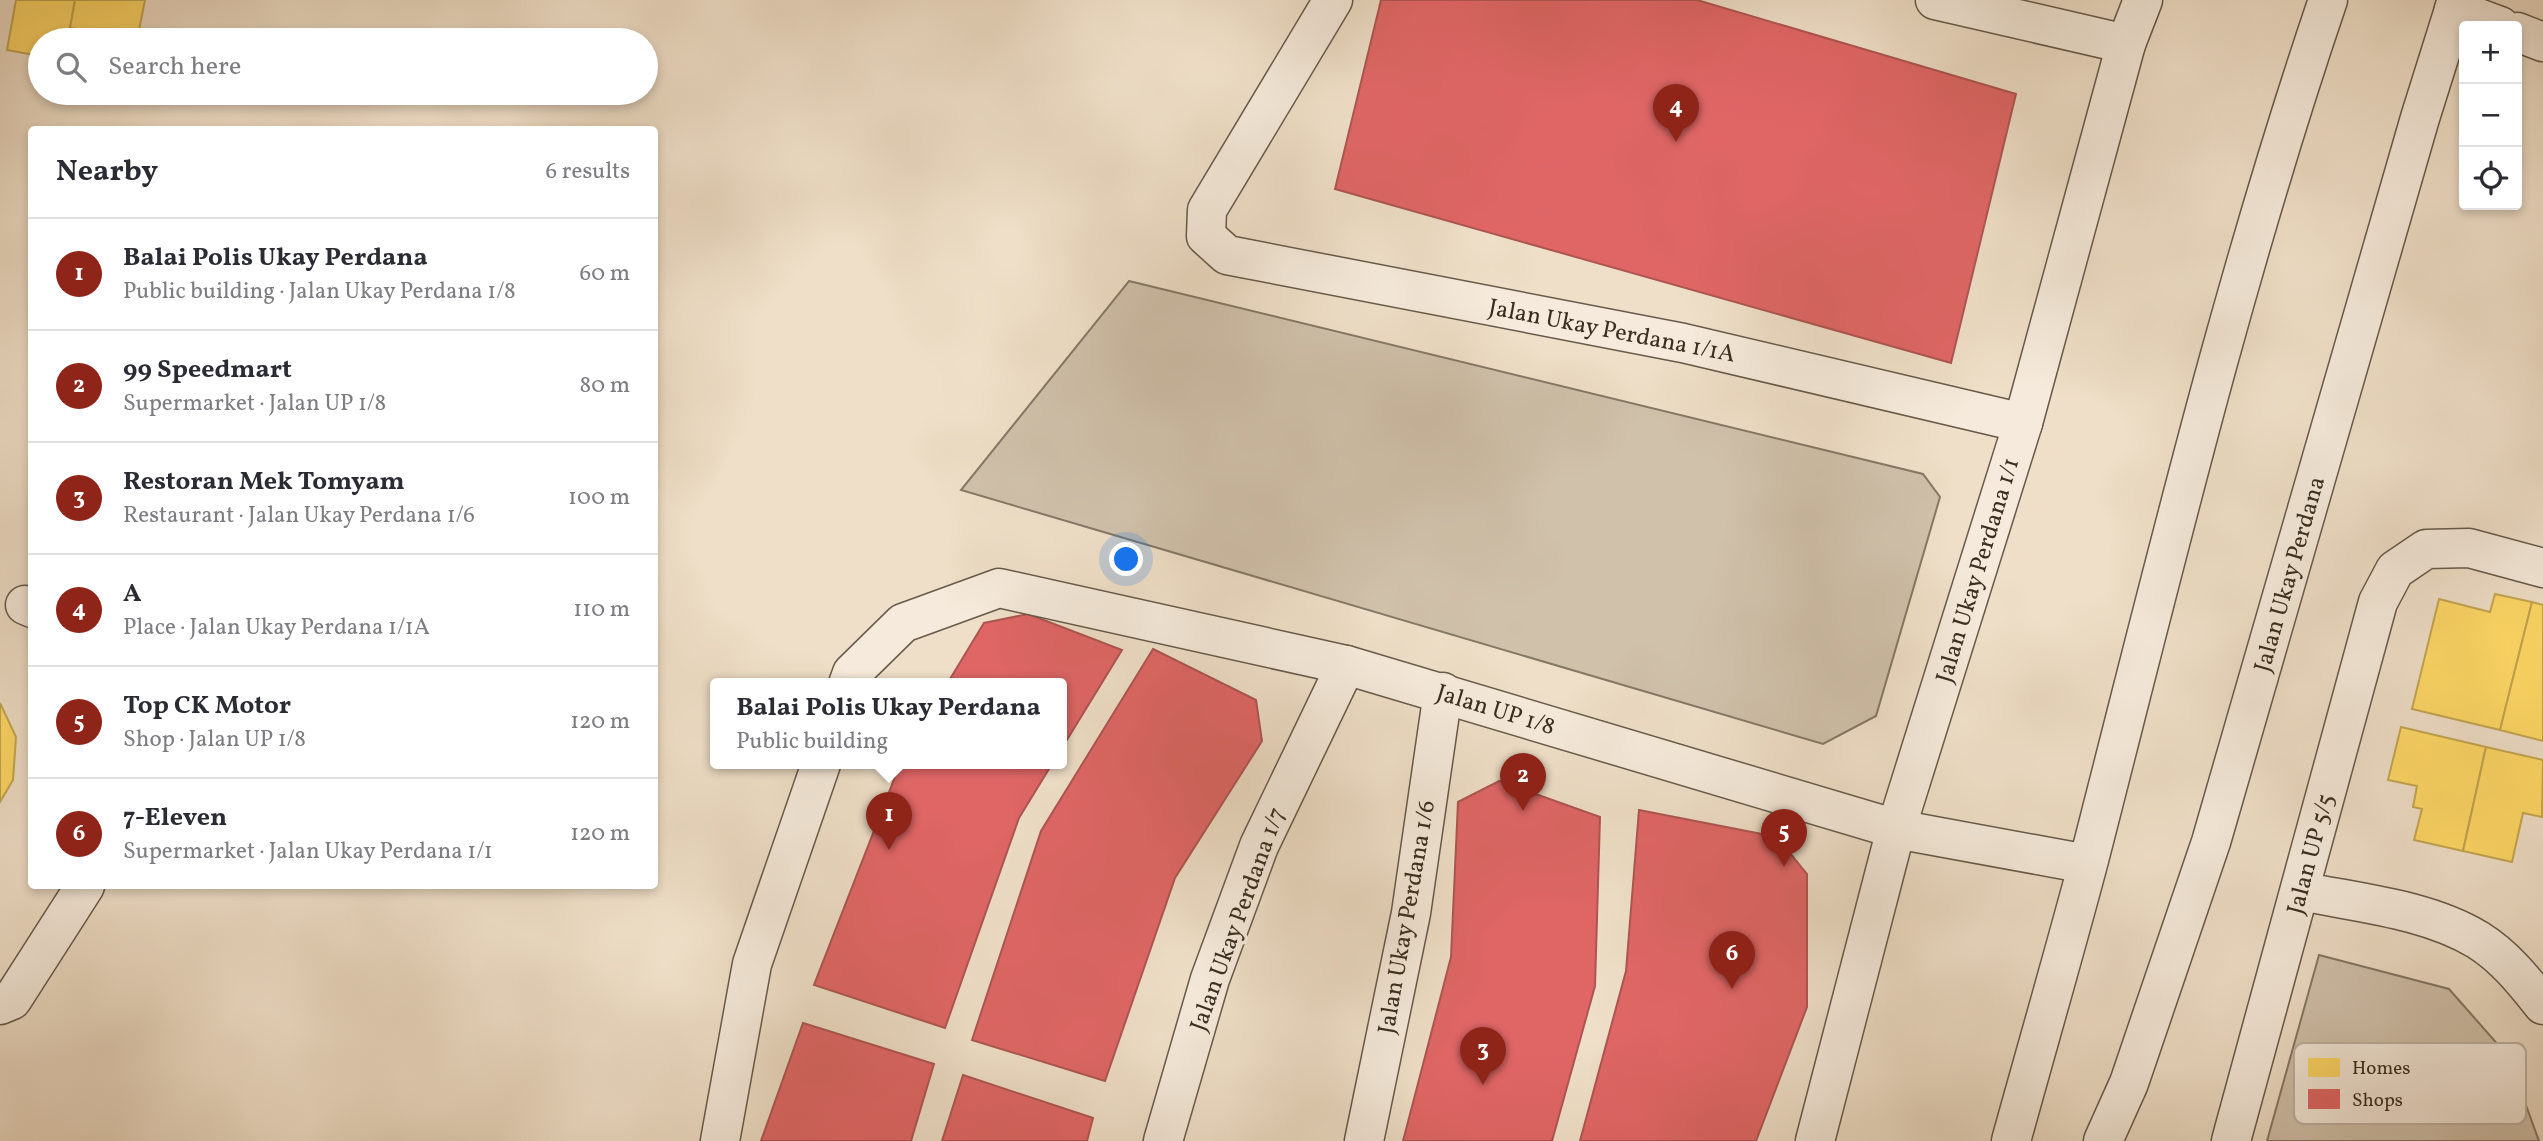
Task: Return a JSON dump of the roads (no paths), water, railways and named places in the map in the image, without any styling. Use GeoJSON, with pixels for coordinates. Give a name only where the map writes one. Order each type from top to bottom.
{"type":"FeatureCollection","features":[{"type":"Feature","properties":{"kind":"street","name":"Jalan Ukay Perdana 1/1A"},"geometry":{"type":"LineString","coordinates":[[1333,0],[1207,210],[1206,236],[1227,255],[1683,343],[2023,423]]}},
{"type":"Feature","properties":{"kind":"street"},"geometry":{"type":"LineString","coordinates":[[1935,0],[2126,44]]}},
{"type":"Feature","properties":{"kind":"street","name":"Jalan Ukay Perdana 1/1"},"geometry":{"type":"LineString","coordinates":[[1815,1141],[1896,830],[2023,423],[2126,44],[2143,0]]}},
{"type":"Feature","properties":{"kind":"street"},"geometry":{"type":"LineString","coordinates":[[2011,1141],[2087,864],[2202,414],[2301,79],[2328,0]]}},
{"type":"Feature","properties":{"kind":"street"},"geometry":{"type":"LineString","coordinates":[[2456,4],[2490,21]]}},
{"type":"Feature","properties":{"kind":"street","name":"Jalan Ukay Perdana"},"geometry":{"type":"LineString","coordinates":[[2102,1141],[2129,1083],[2211,842],[2416,131],[2456,4]]}},
{"type":"Feature","properties":{"kind":"street"},"geometry":{"type":"LineString","coordinates":[[2522,34],[2543,42]]}},
{"type":"Feature","properties":{"kind":"street","name":"Jalan UP 5/5"},"geometry":{"type":"LineString","coordinates":[[2231,1141],[2378,602],[2395,570],[2426,550],[2469,548],[2543,568]]}},
{"type":"Feature","properties":{"kind":"street","name":"Jalan UP 1/8"},"geometry":{"type":"LineString","coordinates":[[850,678],[852,673],[904,623],[999,588],[1346,665],[1896,830],[2087,864]]}},
{"type":"Feature","properties":{"kind":"street","name":"Jalan Ukay Perdana 1/7"},"geometry":{"type":"LineString","coordinates":[[1163,1141],[1210,979],[1259,846],[1346,665]]}},
{"type":"Feature","properties":{"kind":"street","name":"Jalan Ukay Perdana 1/6"},"geometry":{"type":"LineString","coordinates":[[1364,1141],[1411,914],[1443,692]]}},
{"type":"Feature","properties":{"kind":"street"},"geometry":{"type":"LineString","coordinates":[[720,1141],[752,964],[819,769]]}},
{"type":"Feature","properties":{"kind":"street"},"geometry":{"type":"LineString","coordinates":[[0,1005],[12,1000],[83,889]]}},
{"type":"Feature","properties":{"kind":"street"},"geometry":{"type":"LineString","coordinates":[[2301,891],[2433,919],[2479,940],[2518,973],[2543,1005]]}},
{"type":"Feature","properties":{"kind":"place","name":"A"},"geometry":{"type":"Point","coordinates":[1676,142]}},
{"type":"Feature","properties":{"kind":"place","name":"99 Speedmart"},"geometry":{"type":"Point","coordinates":[1523,811]}},
{"type":"Feature","properties":{"kind":"place","name":"Balai Polis Ukay Perdana"},"geometry":{"type":"Point","coordinates":[889,850]}},
{"type":"Feature","properties":{"kind":"place","name":"Top CK Motor"},"geometry":{"type":"Point","coordinates":[1784,867]}},
{"type":"Feature","properties":{"kind":"place","name":"7-Eleven"},"geometry":{"type":"Point","coordinates":[1732,989]}},
{"type":"Feature","properties":{"kind":"place","name":"Restoran Mek Tomyam"},"geometry":{"type":"Point","coordinates":[1483,1085]}}]}
